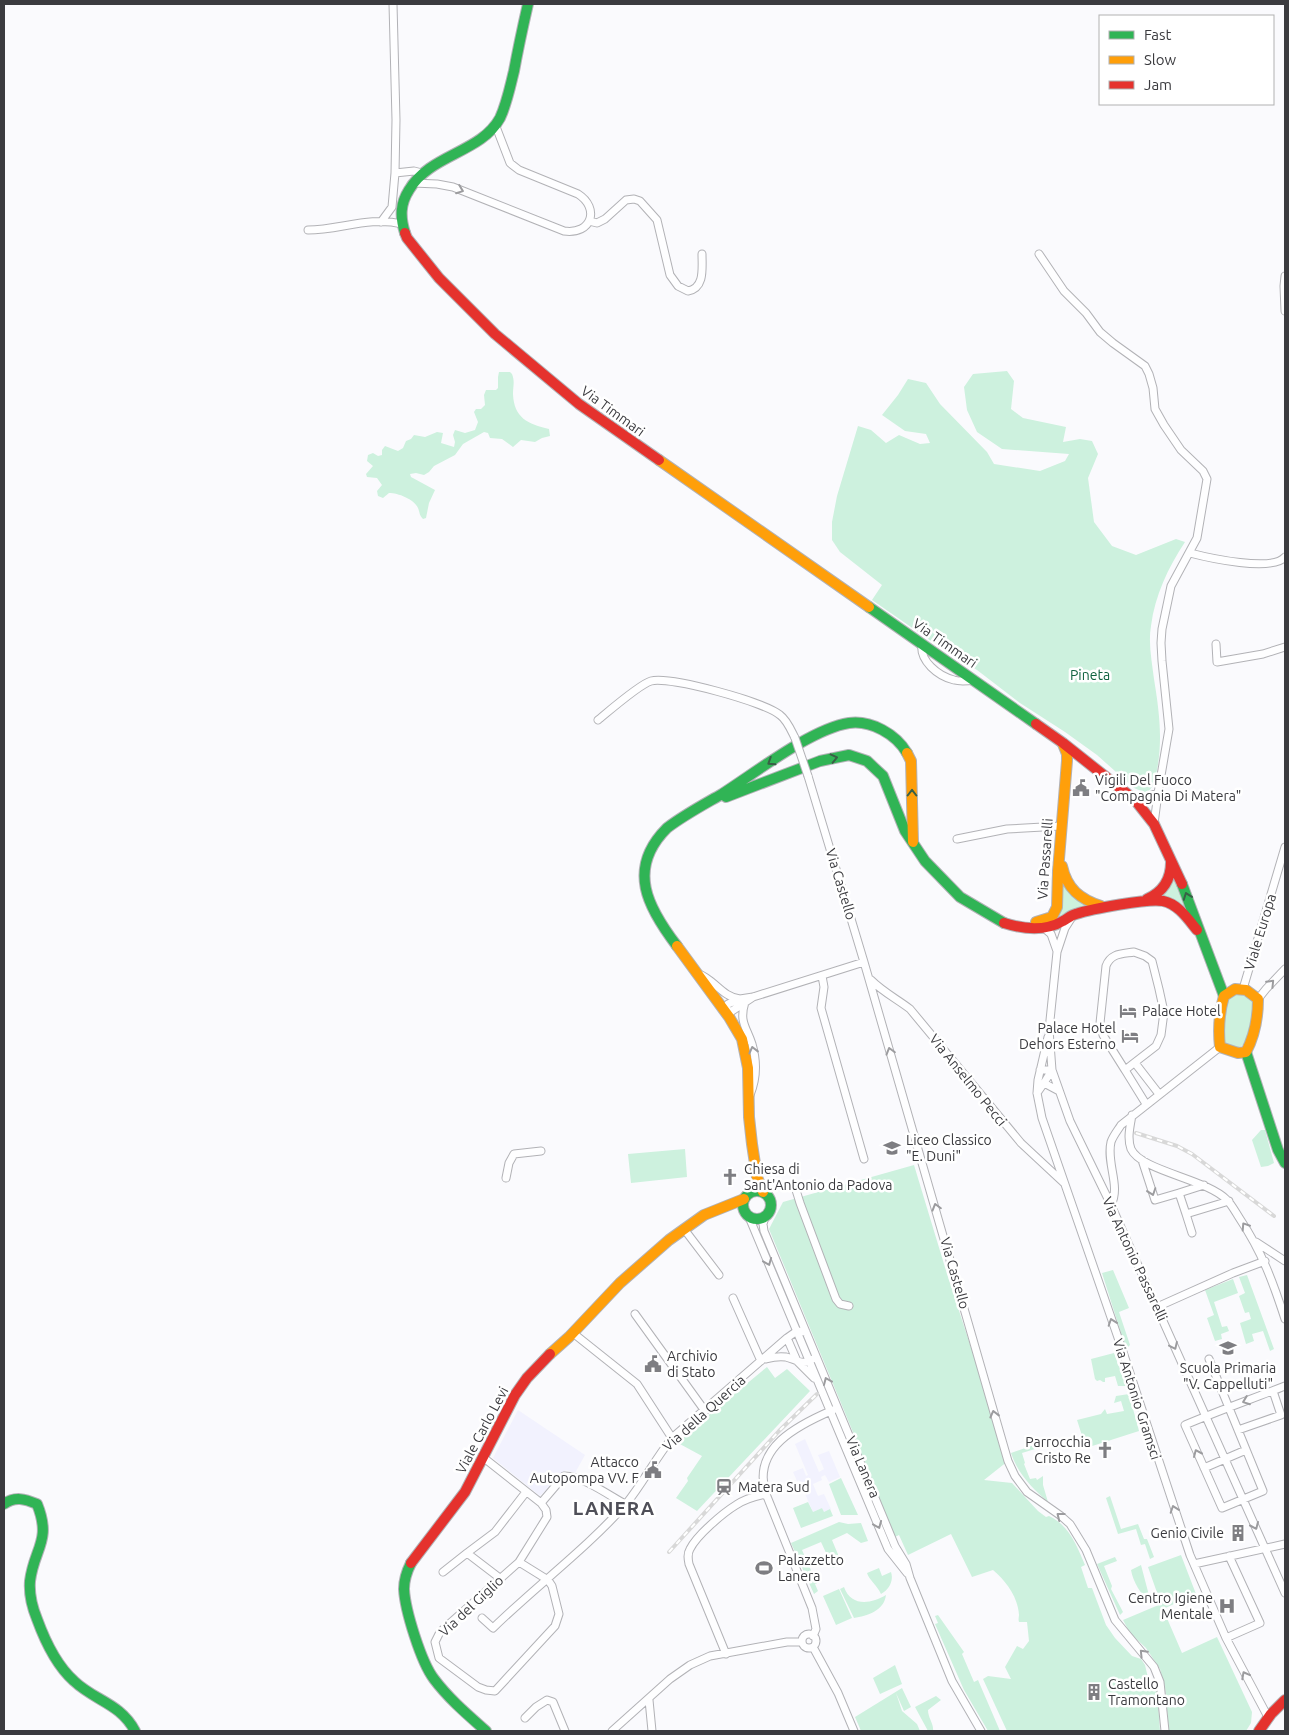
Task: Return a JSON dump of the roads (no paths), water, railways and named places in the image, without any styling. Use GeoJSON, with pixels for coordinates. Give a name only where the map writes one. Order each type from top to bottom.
{"type":"FeatureCollection","features":[{"type":"Feature","properties":{"kind":"main road"},"geometry":{"type":"LineString","coordinates":[[402,224],[403,200],[413,183],[422,173],[482,139],[499,120],[507,101],[528,4]]}},
{"type":"Feature","properties":{"kind":"main road","name":"Via Timmari"},"geometry":{"type":"LineString","coordinates":[[402,224],[407,238],[439,278],[495,334],[579,404],[1063,743],[1131,797],[1144,810],[1154,824],[1170,859]]}},
{"type":"Feature","properties":{"kind":"main road"},"geometry":{"type":"LineString","coordinates":[[747,1215],[743,1207],[750,1179],[746,1141],[749,1118],[747,1055],[737,1028],[664,928],[650,905],[645,892],[644,879],[646,861],[651,848],[659,836],[670,826],[795,746],[838,726],[850,723],[864,724],[890,734],[907,750],[911,761],[913,842]]}},
{"type":"Feature","properties":{"kind":"main road","name":"Via Passarelli"},"geometry":{"type":"LineString","coordinates":[[993,918],[1025,923],[1045,921],[1052,917],[1055,912],[1067,754],[1063,743]]}},
{"type":"Feature","properties":{"kind":"main road"},"geometry":{"type":"LineString","coordinates":[[706,804],[820,761],[849,755],[867,761],[883,776],[905,830],[924,860],[960,897],[993,918],[1008,925],[1021,928],[1044,928],[1062,922],[1074,914],[1103,907],[1149,900],[1172,905],[1182,912],[1201,934]]}},
{"type":"Feature","properties":{"kind":"main road"},"geometry":{"type":"LineString","coordinates":[[1066,770],[1074,763],[1089,764]]}},
{"type":"Feature","properties":{"kind":"main road"},"geometry":{"type":"LineString","coordinates":[[1060,852],[1063,874],[1067,885],[1087,902],[1103,907]]}},
{"type":"Feature","properties":{"kind":"main road"},"geometry":{"type":"LineString","coordinates":[[1136,902],[1155,896],[1164,889],[1170,874],[1170,859]]}},
{"type":"Feature","properties":{"kind":"main road"},"geometry":{"type":"LineString","coordinates":[[1170,859],[1186,891],[1224,996],[1220,1009],[1220,1047],[1238,1053],[1246,1052]]}},
{"type":"Feature","properties":{"kind":"main road"},"geometry":{"type":"LineString","coordinates":[[1224,996],[1235,989],[1243,989],[1251,992],[1258,999],[1258,1012],[1251,1043],[1246,1052],[1278,1150],[1285,1163]]}},
{"type":"Feature","properties":{"kind":"main road"},"geometry":{"type":"LineString","coordinates":[[718,1210],[747,1215],[755,1220],[765,1217],[770,1211],[772,1204],[769,1197],[763,1192],[757,1178],[749,1118]]}},
{"type":"Feature","properties":{"kind":"main road"},"geometry":{"type":"LineString","coordinates":[[746,1196],[756,1191],[763,1192]]}},
{"type":"Feature","properties":{"kind":"main road","name":"Viale Carlo Levi"},"geometry":{"type":"LineString","coordinates":[[486,1731],[433,1678],[426,1665],[412,1623],[404,1589],[405,1575],[412,1560],[465,1492],[515,1395],[543,1360],[620,1283],[684,1229],[704,1215],[746,1196]]}},
{"type":"Feature","properties":{"kind":"main road"},"geometry":{"type":"LineString","coordinates":[[4,1504],[16,1498],[27,1500],[38,1504],[43,1516],[44,1537],[30,1579],[30,1590],[38,1620],[55,1660],[74,1681],[92,1694],[111,1704],[127,1718],[135,1731]]}},
{"type":"Feature","properties":{"kind":"main road"},"geometry":{"type":"LineString","coordinates":[[1260,1731],[1268,1717],[1285,1700]]}},
{"type":"Feature","properties":{"kind":"street"},"geometry":{"type":"LineString","coordinates":[[381,222],[392,207],[395,173],[396,126],[393,4]]}},
{"type":"Feature","properties":{"kind":"street"},"geometry":{"type":"LineString","coordinates":[[413,183],[453,187],[564,231],[579,231],[589,222],[590,214],[584,198],[519,170],[510,163],[495,124]]}},
{"type":"Feature","properties":{"kind":"street"},"geometry":{"type":"LineString","coordinates":[[395,173],[414,171],[422,173]]}},
{"type":"Feature","properties":{"kind":"street"},"geometry":{"type":"LineString","coordinates":[[589,222],[597,223],[605,219],[626,200],[634,199],[640,201],[657,220],[670,275],[678,286],[688,291],[693,290],[698,285],[702,276],[702,254]]}},
{"type":"Feature","properties":{"kind":"street"},"geometry":{"type":"LineString","coordinates":[[308,230],[324,230],[349,224],[387,221],[402,224]]}},
{"type":"Feature","properties":{"kind":"street"},"geometry":{"type":"LineString","coordinates":[[1039,254],[1064,291],[1086,313],[1100,332],[1145,366],[1151,381],[1156,409],[1164,425],[1181,450],[1205,475],[1207,481],[1200,529],[1190,553],[1171,586],[1167,599],[1162,636],[1162,661],[1169,729],[1154,824]]}},
{"type":"Feature","properties":{"kind":"street"},"geometry":{"type":"LineString","coordinates":[[1285,276],[1285,311]]}},
{"type":"Feature","properties":{"kind":"street"},"geometry":{"type":"LineString","coordinates":[[1190,553],[1219,560],[1244,563],[1276,562],[1285,557]]}},
{"type":"Feature","properties":{"kind":"street"},"geometry":{"type":"LineString","coordinates":[[1216,644],[1217,662],[1264,654],[1285,647]]}},
{"type":"Feature","properties":{"kind":"street","name":"Via Castello"},"geometry":{"type":"LineString","coordinates":[[598,720],[648,682],[660,680],[709,688],[764,707],[780,715],[791,728],[808,776],[864,962],[1008,1461],[1015,1476],[1027,1492],[1070,1524],[1086,1550],[1115,1620],[1154,1667],[1160,1682],[1165,1731]]}},
{"type":"Feature","properties":{"kind":"street"},"geometry":{"type":"LineString","coordinates":[[1131,797],[1146,797],[1158,793]]}},
{"type":"Feature","properties":{"kind":"street"},"geometry":{"type":"LineString","coordinates":[[957,838],[1007,829],[1062,826]]}},
{"type":"Feature","properties":{"kind":"street","name":"Viale Europa"},"geometry":{"type":"LineString","coordinates":[[1243,989],[1285,847]]}},
{"type":"Feature","properties":{"kind":"street","name":"Via Antonio Passarelli"},"geometry":{"type":"LineString","coordinates":[[1074,914],[1066,928],[1058,952],[1050,1030],[1052,1070],[1070,1121],[1207,1416],[1285,1593]]}},
{"type":"Feature","properties":{"kind":"street"},"geometry":{"type":"LineString","coordinates":[[1044,928],[1052,934],[1058,952]]}},
{"type":"Feature","properties":{"kind":"street"},"geometry":{"type":"LineString","coordinates":[[1125,1070],[1156,1046],[1161,1035],[1164,1012],[1152,961],[1134,952],[1114,955],[1108,960],[1100,1023],[1103,1035],[1146,1104]]}},
{"type":"Feature","properties":{"kind":"street"},"geometry":{"type":"LineString","coordinates":[[725,1011],[728,1004],[753,998],[864,962]]}},
{"type":"Feature","properties":{"kind":"street"},"geometry":{"type":"LineString","coordinates":[[848,968],[868,977]]}},
{"type":"Feature","properties":{"kind":"street"},"geometry":{"type":"LineString","coordinates":[[1258,999],[1285,969]]}},
{"type":"Feature","properties":{"kind":"street"},"geometry":{"type":"LineString","coordinates":[[699,974],[709,978],[726,995],[743,1000]]}},
{"type":"Feature","properties":{"kind":"street"},"geometry":{"type":"LineString","coordinates":[[822,976],[824,987],[821,1008],[864,1159]]}},
{"type":"Feature","properties":{"kind":"street","name":"Via Anselmo Pecci"},"geometry":{"type":"LineString","coordinates":[[868,977],[884,993],[910,1009],[1020,1144],[1065,1184]]}},
{"type":"Feature","properties":{"kind":"street"},"geometry":{"type":"LineString","coordinates":[[743,1000],[742,1017],[752,1043],[756,1062],[754,1087],[749,1097]]}},
{"type":"Feature","properties":{"kind":"street","name":"Via Antonio Gramsci"},"geometry":{"type":"LineString","coordinates":[[1050,1030],[1036,1093],[1042,1118],[1194,1564],[1226,1638],[1268,1717]]}},
{"type":"Feature","properties":{"kind":"street"},"geometry":{"type":"LineString","coordinates":[[1111,1206],[1114,1200],[1115,1189],[1110,1157],[1111,1145],[1112,1139],[1121,1125],[1220,1047]]}},
{"type":"Feature","properties":{"kind":"street"},"geometry":{"type":"LineString","coordinates":[[1135,1063],[1159,1094]]}},
{"type":"Feature","properties":{"kind":"street"},"geometry":{"type":"LineString","coordinates":[[1040,1070],[1052,1070]]}},
{"type":"Feature","properties":{"kind":"street"},"geometry":{"type":"LineString","coordinates":[[1036,1093],[1052,1070]]}},
{"type":"Feature","properties":{"kind":"street"},"geometry":{"type":"LineString","coordinates":[[1044,1083],[1060,1092]]}},
{"type":"Feature","properties":{"kind":"street"},"geometry":{"type":"LineString","coordinates":[[1132,1115],[1128,1135],[1129,1143],[1132,1151],[1142,1160],[1218,1191],[1228,1201],[1265,1261],[1285,1319]]}},
{"type":"Feature","properties":{"kind":"street"},"geometry":{"type":"LineString","coordinates":[[506,1178],[508,1163],[514,1154],[541,1151]]}},
{"type":"Feature","properties":{"kind":"street"},"geometry":{"type":"LineString","coordinates":[[1142,1160],[1155,1200],[1204,1185]]}},
{"type":"Feature","properties":{"kind":"street"},"geometry":{"type":"LineString","coordinates":[[796,1190],[836,1298],[840,1304],[849,1306]]}},
{"type":"Feature","properties":{"kind":"street"},"geometry":{"type":"LineString","coordinates":[[1180,1192],[1192,1233]]}},
{"type":"Feature","properties":{"kind":"street"},"geometry":{"type":"LineString","coordinates":[[1186,1214],[1228,1201]]}},
{"type":"Feature","properties":{"kind":"street","name":"Via Lanera"},"geometry":{"type":"LineString","coordinates":[[747,1215],[888,1550],[910,1578]]}},
{"type":"Feature","properties":{"kind":"street","name":"Via Lanera"},"geometry":{"type":"LineString","coordinates":[[765,1217],[764,1231],[895,1546],[906,1564],[952,1681],[981,1731]]}},
{"type":"Feature","properties":{"kind":"street"},"geometry":{"type":"LineString","coordinates":[[684,1229],[719,1275]]}},
{"type":"Feature","properties":{"kind":"street"},"geometry":{"type":"LineString","coordinates":[[1255,1242],[1285,1262]]}},
{"type":"Feature","properties":{"kind":"street"},"geometry":{"type":"LineString","coordinates":[[1157,1307],[1265,1261]]}},
{"type":"Feature","properties":{"kind":"street"},"geometry":{"type":"LineString","coordinates":[[734,1298],[762,1360],[775,1356],[801,1362],[810,1361],[816,1356]]}},
{"type":"Feature","properties":{"kind":"street"},"geometry":{"type":"LineString","coordinates":[[635,1314],[705,1411]]}},
{"type":"Feature","properties":{"kind":"street"},"geometry":{"type":"LineString","coordinates":[[797,1331],[806,1332]]}},
{"type":"Feature","properties":{"kind":"street","name":"Via della Quercia"},"geometry":{"type":"LineString","coordinates":[[482,1618],[493,1628],[548,1580],[625,1504],[672,1438],[797,1331]]}},
{"type":"Feature","properties":{"kind":"street"},"geometry":{"type":"LineString","coordinates":[[572,1333],[637,1384],[672,1438]]}},
{"type":"Feature","properties":{"kind":"street","name":"Via Lanera"},"geometry":{"type":"LineString","coordinates":[[787,1338],[797,1361],[819,1383]]}},
{"type":"Feature","properties":{"kind":"street"},"geometry":{"type":"LineString","coordinates":[[1209,1359],[1229,1408],[1238,1430],[1246,1450],[1263,1491],[1222,1508],[1184,1425],[1229,1408],[1285,1386]]}},
{"type":"Feature","properties":{"kind":"street"},"geometry":{"type":"LineString","coordinates":[[1238,1430],[1281,1415],[1273,1391]]}},
{"type":"Feature","properties":{"kind":"street"},"geometry":{"type":"LineString","coordinates":[[813,1636],[816,1629],[812,1608],[766,1494],[762,1472],[767,1457],[799,1425],[838,1407]]}},
{"type":"Feature","properties":{"kind":"street"},"geometry":{"type":"LineString","coordinates":[[1204,1468],[1246,1450]]}},
{"type":"Feature","properties":{"kind":"street"},"geometry":{"type":"LineString","coordinates":[[484,1458],[541,1503],[564,1476],[569,1476],[582,1480],[625,1504]]}},
{"type":"Feature","properties":{"kind":"street"},"geometry":{"type":"LineString","coordinates":[[443,1572],[495,1532],[526,1492]]}},
{"type":"Feature","properties":{"kind":"street"},"geometry":{"type":"LineString","coordinates":[[726,1654],[689,1564],[690,1548],[712,1524],[736,1504],[754,1496],[766,1494]]}},
{"type":"Feature","properties":{"kind":"street","name":"Via del Giglio"},"geometry":{"type":"LineString","coordinates":[[541,1503],[546,1510],[548,1518],[519,1562],[440,1632],[435,1642],[439,1658],[478,1687],[495,1691],[555,1626],[558,1620],[559,1614],[552,1586],[548,1580]]}},
{"type":"Feature","properties":{"kind":"street"},"geometry":{"type":"LineString","coordinates":[[1194,1564],[1285,1544]]}},
{"type":"Feature","properties":{"kind":"street"},"geometry":{"type":"LineString","coordinates":[[467,1553],[501,1579]]}},
{"type":"Feature","properties":{"kind":"street"},"geometry":{"type":"LineString","coordinates":[[1226,1638],[1260,1623],[1230,1556]]}},
{"type":"Feature","properties":{"kind":"street"},"geometry":{"type":"LineString","coordinates":[[519,1562],[548,1580]]}},
{"type":"Feature","properties":{"kind":"street"},"geometry":{"type":"LineString","coordinates":[[802,1642],[805,1636],[809,1634],[813,1636],[816,1642],[813,1647]]}},
{"type":"Feature","properties":{"kind":"street"},"geometry":{"type":"LineString","coordinates":[[612,1731],[649,1700],[670,1679],[710,1656],[787,1642],[802,1642]]}},
{"type":"Feature","properties":{"kind":"street"},"geometry":{"type":"LineString","coordinates":[[802,1642],[806,1648],[813,1647]]}},
{"type":"Feature","properties":{"kind":"street"},"geometry":{"type":"LineString","coordinates":[[813,1647],[838,1693],[854,1731]]}},
{"type":"Feature","properties":{"kind":"street"},"geometry":{"type":"LineString","coordinates":[[525,1718],[536,1707],[548,1700],[553,1702],[565,1731]]}},
{"type":"Feature","properties":{"kind":"street"},"geometry":{"type":"LineString","coordinates":[[649,1700],[652,1731]]}},
{"type":"Feature","properties":{"kind":"railway"},"geometry":{"type":"LineString","coordinates":[[1136,1133],[1177,1146],[1192,1154],[1274,1216]]}},
{"type":"Feature","properties":{"kind":"railway"},"geometry":{"type":"LineString","coordinates":[[669,1552],[779,1431],[817,1394]]}},
{"type":"Feature","properties":{"kind":"place","name":"Vigili Del Fuoco \"Compagnia Di Matera\""},"geometry":{"type":"Point","coordinates":[1081,788]}},
{"type":"Feature","properties":{"kind":"place","name":"Palace Hotel"},"geometry":{"type":"Point","coordinates":[1128,1011]}},
{"type":"Feature","properties":{"kind":"place","name":"Palace Hotel Dehors Esterno"},"geometry":{"type":"Point","coordinates":[1130,1036]}},
{"type":"Feature","properties":{"kind":"place","name":"Liceo Classico \"E. Duni\""},"geometry":{"type":"Point","coordinates":[892,1148]}},
{"type":"Feature","properties":{"kind":"place","name":"Chiesa di Sant'Antonio da Padova"},"geometry":{"type":"Point","coordinates":[730,1177]}},
{"type":"Feature","properties":{"kind":"place","name":"Scuola Primaria \"V. Cappelluti\""},"geometry":{"type":"Point","coordinates":[1228,1348]}},
{"type":"Feature","properties":{"kind":"place","name":"Archivio di Stato"},"geometry":{"type":"Point","coordinates":[653,1364]}},
{"type":"Feature","properties":{"kind":"place","name":"Parrocchia Cristo Re"},"geometry":{"type":"Point","coordinates":[1105,1450]}},
{"type":"Feature","properties":{"kind":"place","name":"Attacco Autopompa VV. F"},"geometry":{"type":"Point","coordinates":[653,1470]}},
{"type":"Feature","properties":{"kind":"place","name":"Matera Sud"},"geometry":{"type":"Point","coordinates":[724,1487]}},
{"type":"Feature","properties":{"kind":"place","name":"Genio Civile"},"geometry":{"type":"Point","coordinates":[1238,1533]}},
{"type":"Feature","properties":{"kind":"place","name":"Palazzetto Lanera"},"geometry":{"type":"Point","coordinates":[764,1568]}},
{"type":"Feature","properties":{"kind":"place","name":"Centro Igiene Mentale"},"geometry":{"type":"Point","coordinates":[1227,1606]}},
{"type":"Feature","properties":{"kind":"place","name":"Castello Tramontano"},"geometry":{"type":"Point","coordinates":[1094,1692]}},
{"type":"Feature","properties":{"kind":"district","name":"LANERA"},"geometry":{"type":"Point","coordinates":[614,1508]}},
{"type":"Feature","properties":{"kind":"park label","name":"Pineta"},"geometry":{"type":"Point","coordinates":[1090,675]}}]}
